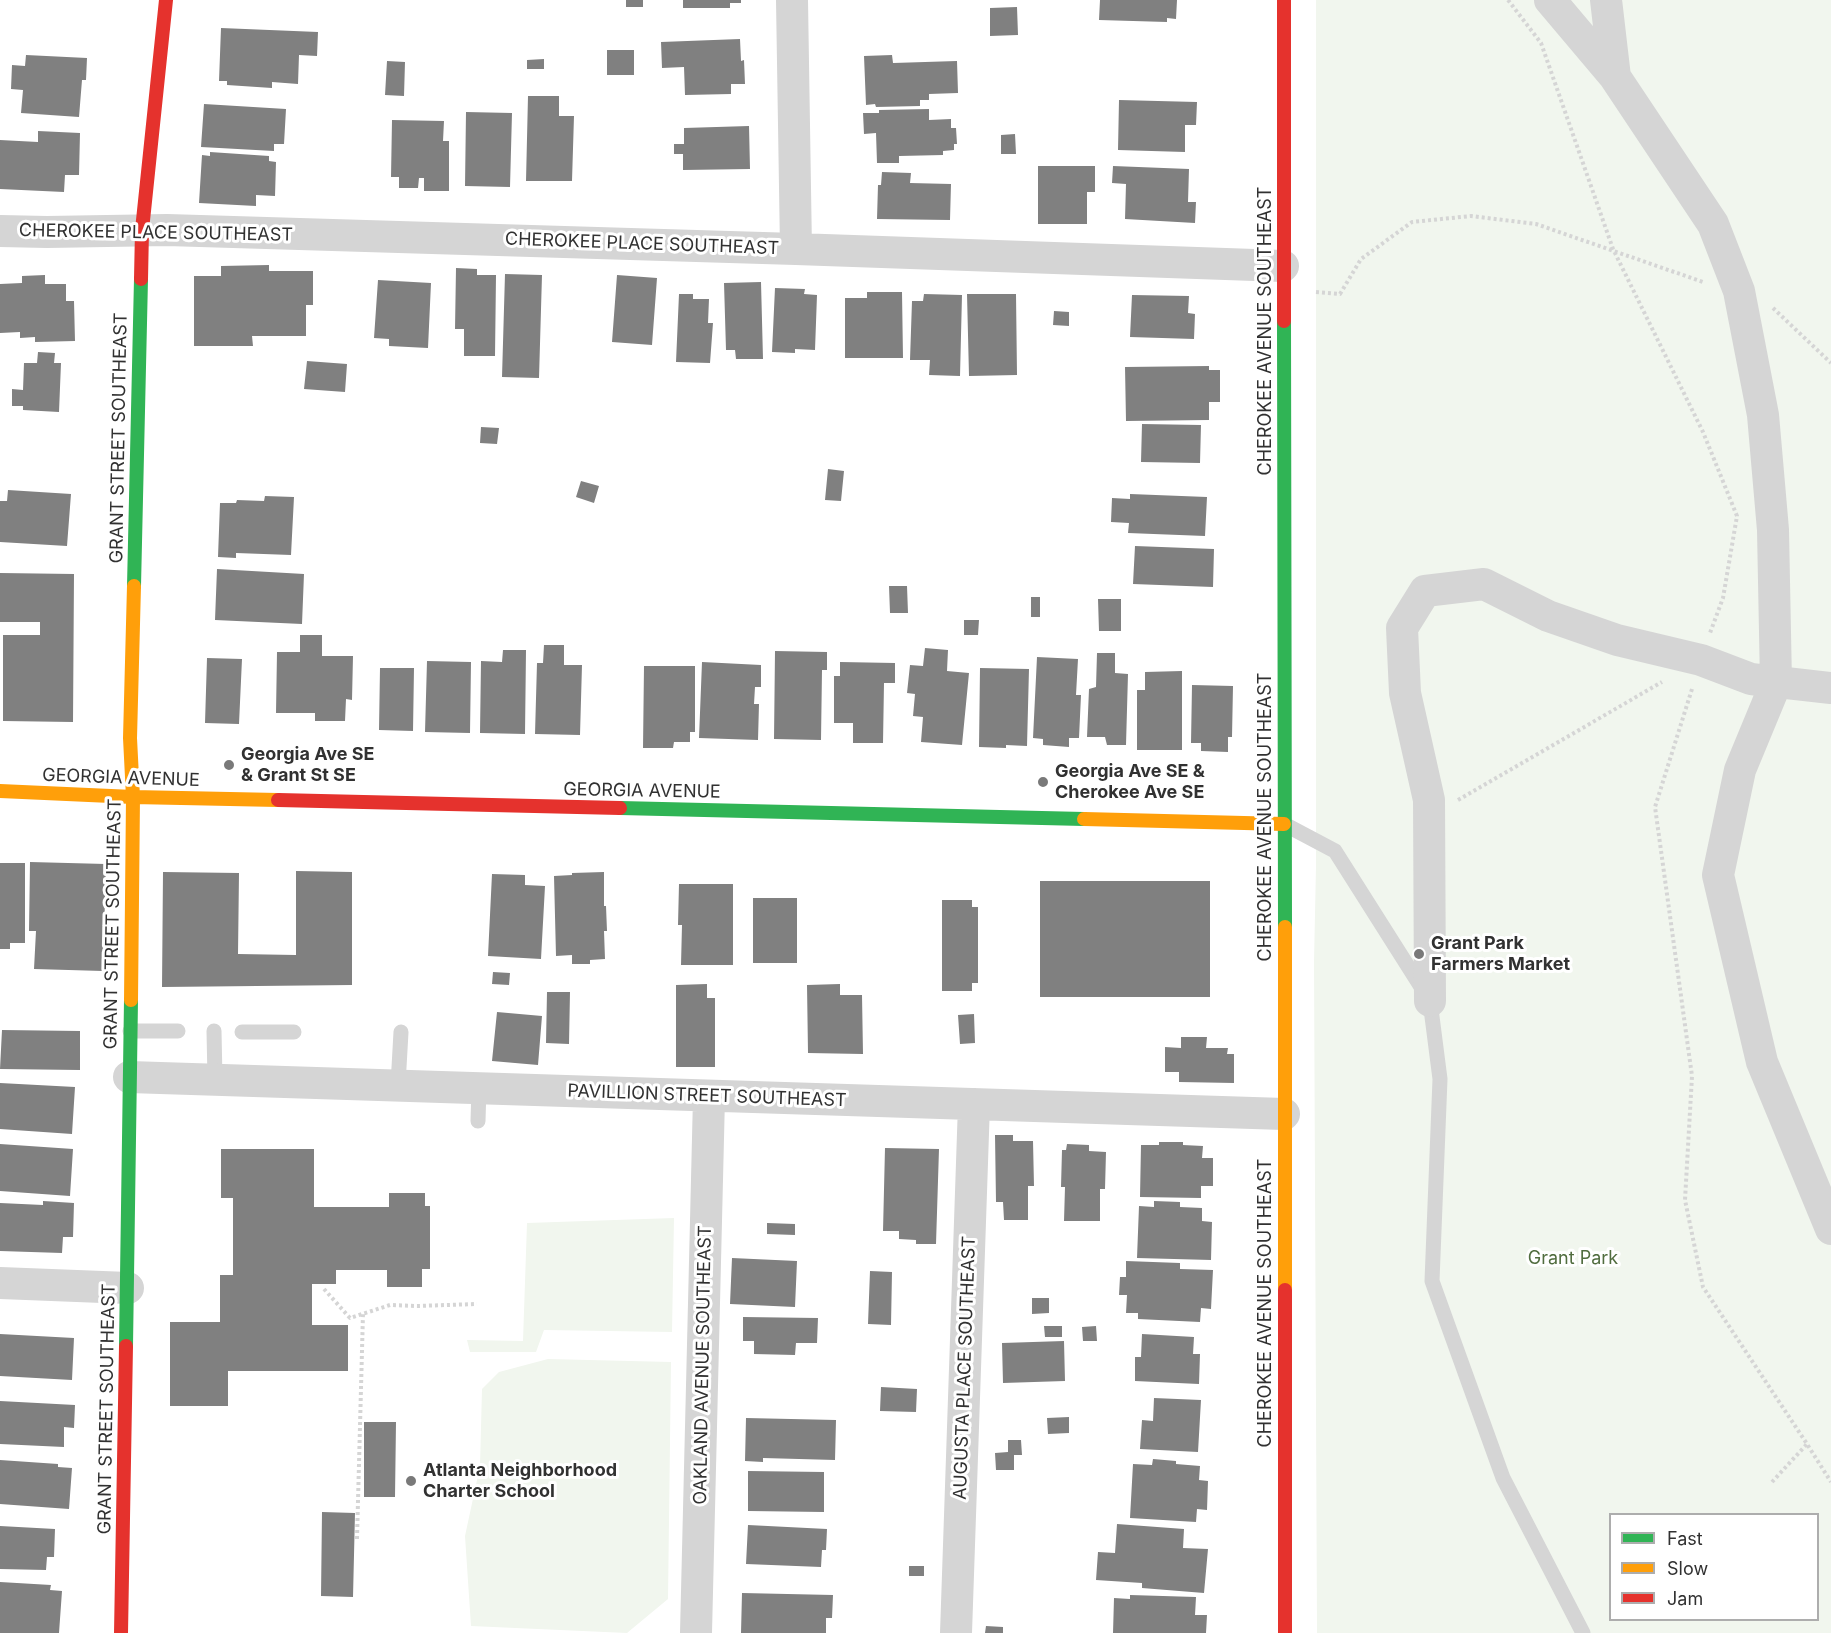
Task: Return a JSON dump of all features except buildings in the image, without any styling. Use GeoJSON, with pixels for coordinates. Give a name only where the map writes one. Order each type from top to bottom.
{"type":"FeatureCollection","features":[{"type":"Feature","properties":{"kind":"street","name":"GRANT STREET SOUTHEAST"},"geometry":{"type":"LineString","coordinates":[[121,1633],[128,1288],[133,797],[130,738],[142,230],[166,0]]}},
{"type":"Feature","properties":{"kind":"street"},"geometry":{"type":"LineString","coordinates":[[792,0],[796,249]]}},
{"type":"Feature","properties":{"kind":"street","name":"CHEROKEE AVENUE SOUTHEAST"},"geometry":{"type":"LineString","coordinates":[[1284,0],[1285,1633]]}},
{"type":"Feature","properties":{"kind":"street"},"geometry":{"type":"LineString","coordinates":[[1550,0],[1615,77],[1713,224],[1739,291],[1763,415],[1773,530],[1776,683],[1740,770],[1718,876],[1761,1062],[1831,1229]]}},
{"type":"Feature","properties":{"kind":"street"},"geometry":{"type":"LineString","coordinates":[[1606,0],[1615,77]]}},
{"type":"Feature","properties":{"kind":"street","name":"CHEROKEE PLACE SOUTHEAST"},"geometry":{"type":"LineString","coordinates":[[0,231],[142,230],[1283,266]]}},
{"type":"Feature","properties":{"kind":"street"},"geometry":{"type":"LineString","coordinates":[[1430,1001],[1429,800],[1405,693],[1402,628],[1425,591],[1484,584],[1548,616],[1617,640],[1701,660],[1751,679],[1831,688]]}},
{"type":"Feature","properties":{"kind":"street","name":"GEORGIA AVENUE"},"geometry":{"type":"LineString","coordinates":[[0,791],[133,797],[1284,824]]}},
{"type":"Feature","properties":{"kind":"street","name":"PAVILLION STREET SOUTHEAST"},"geometry":{"type":"LineString","coordinates":[[129,1077],[1284,1114]]}},
{"type":"Feature","properties":{"kind":"street","name":"OAKLAND AVENUE SOUTHEAST"},"geometry":{"type":"LineString","coordinates":[[696,1633],[709,1097]]}},
{"type":"Feature","properties":{"kind":"street","name":"AUGUSTA PLACE SOUTHEAST"},"geometry":{"type":"LineString","coordinates":[[956,1633],[974,1104]]}},
{"type":"Feature","properties":{"kind":"street"},"geometry":{"type":"LineString","coordinates":[[0,1283],[128,1288]]}},
{"type":"Feature","properties":{"kind":"lane"},"geometry":{"type":"LineString","coordinates":[[1284,824],[1335,851],[1430,1001],[1440,1079],[1432,1281],[1503,1478],[1583,1633]]}},
{"type":"Feature","properties":{"kind":"lane"},"geometry":{"type":"LineString","coordinates":[[130,1031],[178,1031]]}},
{"type":"Feature","properties":{"kind":"lane"},"geometry":{"type":"LineString","coordinates":[[214,1031],[214,1078]]}},
{"type":"Feature","properties":{"kind":"lane"},"geometry":{"type":"LineString","coordinates":[[242,1032],[294,1032]]}},
{"type":"Feature","properties":{"kind":"lane"},"geometry":{"type":"LineString","coordinates":[[398,1085],[401,1032]]}},
{"type":"Feature","properties":{"kind":"lane"},"geometry":{"type":"LineString","coordinates":[[478,1121],[479,1087]]}},
{"type":"Feature","properties":{"kind":"path"},"geometry":{"type":"LineString","coordinates":[[1508,0],[1541,43],[1613,249],[1702,432],[1737,516],[1723,598],[1655,807],[1692,1076],[1685,1200],[1702,1287],[1831,1482]]}},
{"type":"Feature","properties":{"kind":"path"},"geometry":{"type":"LineString","coordinates":[[1316,292],[1340,294],[1361,259],[1412,222],[1471,216],[1536,224],[1613,249]]}},
{"type":"Feature","properties":{"kind":"path"},"geometry":{"type":"LineString","coordinates":[[1429,817],[1701,660]]}},
{"type":"Feature","properties":{"kind":"path"},"geometry":{"type":"LineString","coordinates":[[324,1289],[350,1318],[390,1305],[477,1304]]}},
{"type":"Feature","properties":{"kind":"path"},"geometry":{"type":"LineString","coordinates":[[357,1539],[363,1313]]}},
{"type":"Feature","properties":{"kind":"path"},"geometry":{"type":"LineString","coordinates":[[1772,1482],[1807,1444]]}},
{"type":"Feature","properties":{"kind":"green space","name":"Grant Park"},"geometry":{"type":"Polygon","coordinates":[[[1316,0],[1831,0],[1831,1633],[1317,1633],[1314,962],[1316,866],[1316,0]]]}},
{"type":"Feature","properties":{"kind":"green space"},"geometry":{"type":"Polygon","coordinates":[[[674,1218],[672,1332],[544,1330],[536,1352],[470,1352],[467,1340],[523,1341],[527,1223],[674,1218]]]}},
{"type":"Feature","properties":{"kind":"green space"},"geometry":{"type":"Polygon","coordinates":[[[548,1359],[671,1362],[668,1599],[627,1633],[471,1626],[465,1536],[480,1466],[482,1389],[499,1372],[548,1359]]]}},
{"type":"Feature","properties":{"kind":"traffic: fast"},"geometry":{"type":"LineString","coordinates":[[134,586],[141,279]]}},
{"type":"Feature","properties":{"kind":"traffic: fast"},"geometry":{"type":"LineString","coordinates":[[1284,321],[1285,927]]}},
{"type":"Feature","properties":{"kind":"traffic: fast"},"geometry":{"type":"LineString","coordinates":[[620,808],[1084,819]]}},
{"type":"Feature","properties":{"kind":"traffic: fast"},"geometry":{"type":"LineString","coordinates":[[126,1346],[131,1000]]}},
{"type":"Feature","properties":{"kind":"traffic: slow"},"geometry":{"type":"LineString","coordinates":[[131,1000],[133,797],[130,738],[134,586]]}},
{"type":"Feature","properties":{"kind":"traffic: slow"},"geometry":{"type":"LineString","coordinates":[[0,791],[278,800]]}},
{"type":"Feature","properties":{"kind":"traffic: slow"},"geometry":{"type":"LineString","coordinates":[[1084,819],[1284,824]]}},
{"type":"Feature","properties":{"kind":"traffic: slow"},"geometry":{"type":"LineString","coordinates":[[1285,927],[1285,1290]]}},
{"type":"Feature","properties":{"kind":"traffic: jam"},"geometry":{"type":"LineString","coordinates":[[141,279],[142,230],[166,0]]}},
{"type":"Feature","properties":{"kind":"traffic: jam"},"geometry":{"type":"LineString","coordinates":[[1284,0],[1284,321]]}},
{"type":"Feature","properties":{"kind":"traffic: jam"},"geometry":{"type":"LineString","coordinates":[[278,800],[620,808]]}},
{"type":"Feature","properties":{"kind":"traffic: jam"},"geometry":{"type":"LineString","coordinates":[[1285,1290],[1285,1633]]}},
{"type":"Feature","properties":{"kind":"traffic: jam"},"geometry":{"type":"LineString","coordinates":[[121,1633],[126,1346]]}},
{"type":"Feature","properties":{"kind":"place","name":"Georgia Ave SE & Grant St SE"},"geometry":{"type":"Point","coordinates":[229,765]}},
{"type":"Feature","properties":{"kind":"place","name":"Georgia Ave SE & Cherokee Ave SE"},"geometry":{"type":"Point","coordinates":[1043,782]}},
{"type":"Feature","properties":{"kind":"place","name":"Grant Park Farmers Market"},"geometry":{"type":"Point","coordinates":[1419,954]}},
{"type":"Feature","properties":{"kind":"place","name":"Atlanta Neighborhood Charter School"},"geometry":{"type":"Point","coordinates":[411,1481]}}]}
